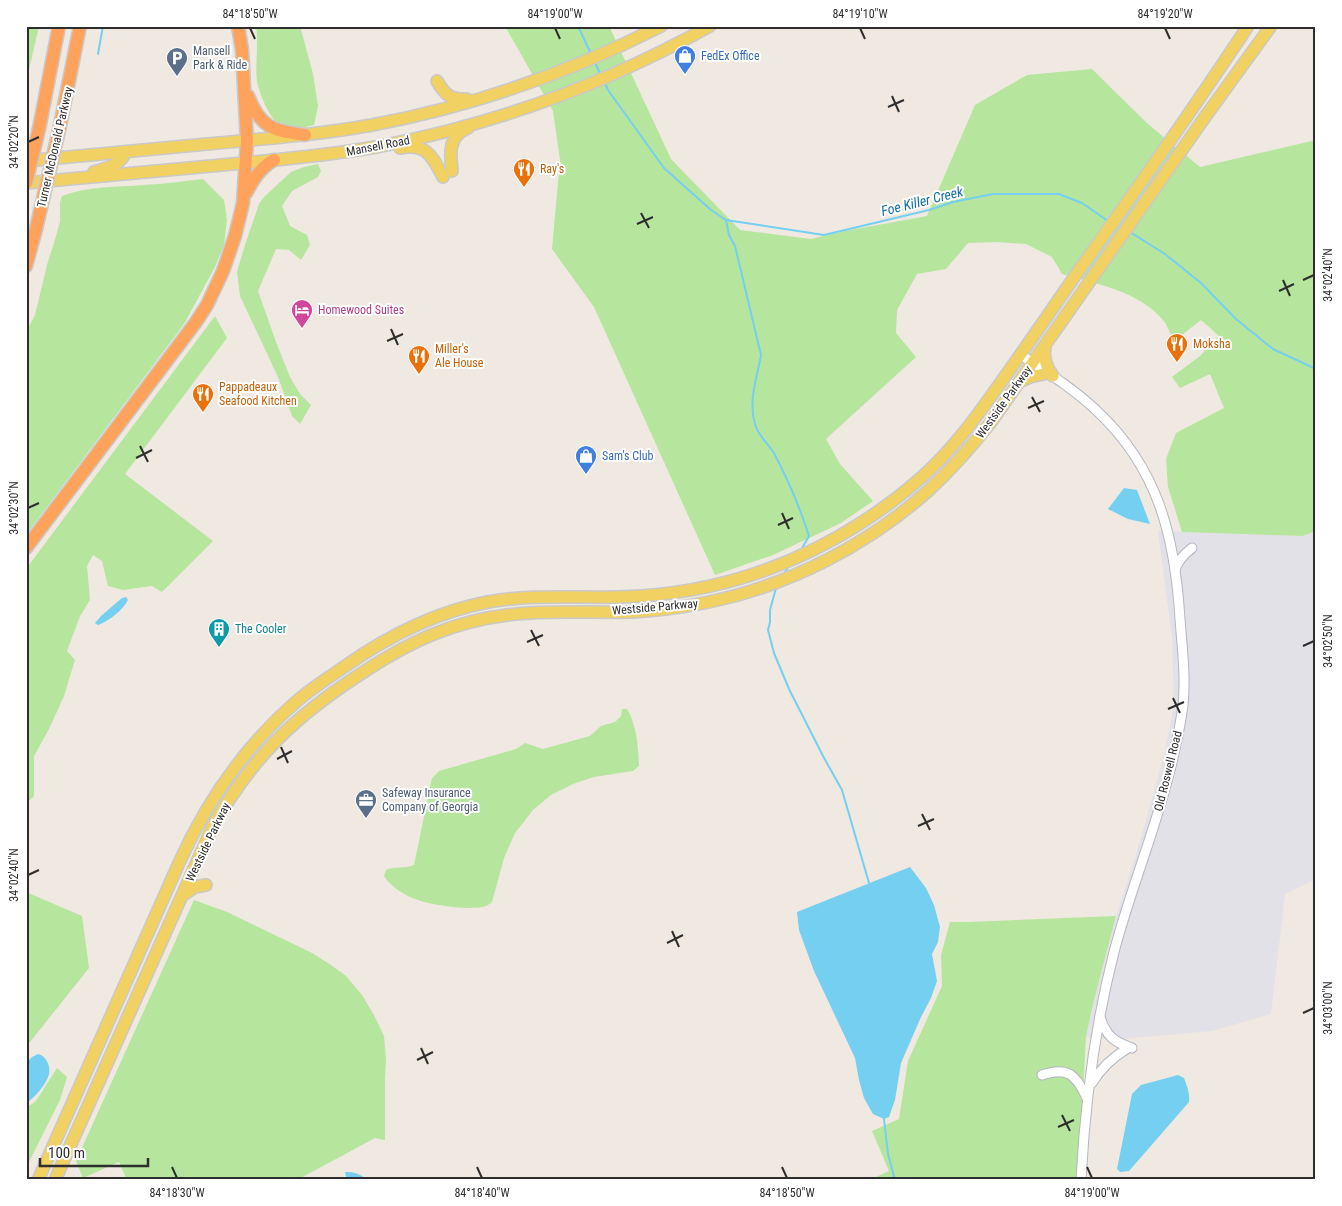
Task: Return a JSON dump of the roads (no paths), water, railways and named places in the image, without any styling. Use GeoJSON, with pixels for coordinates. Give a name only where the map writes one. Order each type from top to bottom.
{"type":"FeatureCollection","features":[{"type":"Feature","properties":{"kind":"highway","name":"Turner McDonald Parkway"},"geometry":{"type":"LineString","coordinates":[[26,183],[39,129],[59,26]]}},
{"type":"Feature","properties":{"kind":"highway","name":"Turner McDonald Parkway"},"geometry":{"type":"LineString","coordinates":[[26,266],[60,126],[80,26]]}},
{"type":"Feature","properties":{"kind":"highway"},"geometry":{"type":"LineString","coordinates":[[238,26],[242,50],[248,140],[243,203]]}},
{"type":"Feature","properties":{"kind":"highway"},"geometry":{"type":"LineString","coordinates":[[244,87],[255,112],[266,124],[278,131],[305,135]]}},
{"type":"Feature","properties":{"kind":"highway"},"geometry":{"type":"LineString","coordinates":[[26,548],[207,305],[223,271],[235,236],[243,203],[250,186],[256,175],[274,160]]}},
{"type":"Feature","properties":{"kind":"main road","name":"Mansell Road"},"geometry":{"type":"LineString","coordinates":[[26,160],[305,135],[398,120],[487,97],[562,71],[628,43],[661,26]]}},
{"type":"Feature","properties":{"kind":"main road","name":"Mansell Road"},"geometry":{"type":"LineString","coordinates":[[26,183],[321,156],[402,142],[492,119],[570,92],[638,63],[710,26]]}},
{"type":"Feature","properties":{"kind":"main road","name":"Westside Parkway"},"geometry":{"type":"LineString","coordinates":[[38,1180],[179,863],[202,817],[222,784],[254,743],[272,724],[300,698],[372,648],[417,624],[450,612],[489,602],[512,599],[651,596],[730,582],[770,569],[806,554],[842,535],[893,501],[923,476],[964,432],[1021,355],[1181,126],[1248,26]]}},
{"type":"Feature","properties":{"kind":"main road","name":"Westside Parkway"},"geometry":{"type":"LineString","coordinates":[[55,1180],[207,839],[242,780],[264,752],[292,725],[327,696],[392,653],[436,632],[491,617],[536,612],[632,612],[681,606],[732,596],[802,572],[839,554],[871,535],[930,489],[977,439],[1045,346],[1204,117],[1271,26]]}},
{"type":"Feature","properties":{"kind":"main road"},"geometry":{"type":"LineString","coordinates":[[437,81],[448,96],[462,99],[487,97]]}},
{"type":"Feature","properties":{"kind":"main road"},"geometry":{"type":"LineString","coordinates":[[357,150],[374,153],[409,146],[421,148],[448,174],[451,152],[456,136],[462,131],[492,119]]}},
{"type":"Feature","properties":{"kind":"main road"},"geometry":{"type":"LineString","coordinates":[[73,179],[114,166],[123,158],[124,152]]}},
{"type":"Feature","properties":{"kind":"main road"},"geometry":{"type":"LineString","coordinates":[[1019,382],[1030,376],[1051,374],[1046,365],[1045,346]]}},
{"type":"Feature","properties":{"kind":"main road"},"geometry":{"type":"LineString","coordinates":[[182,896],[185,892],[195,887],[206,885]]}},
{"type":"Feature","properties":{"kind":"street","name":"Old Roswell Road"},"geometry":{"type":"LineString","coordinates":[[1021,355],[1051,374],[1102,416],[1119,434],[1144,470],[1159,501],[1168,530],[1175,570],[1184,670],[1181,721],[1173,758],[1152,832],[1124,914],[1100,1016],[1089,1088],[1081,1180]]}},
{"type":"Feature","properties":{"kind":"street"},"geometry":{"type":"LineString","coordinates":[[1175,570],[1180,559],[1192,548]]}},
{"type":"Feature","properties":{"kind":"street"},"geometry":{"type":"LineString","coordinates":[[1089,1088],[1107,1063],[1130,1048],[1114,1040],[1108,1034],[1100,1016]]}},
{"type":"Feature","properties":{"kind":"street"},"geometry":{"type":"LineString","coordinates":[[1042,1075],[1056,1071],[1069,1072],[1077,1079],[1088,1099]]}},
{"type":"Feature","properties":{"kind":"water"},"geometry":{"type":"Polygon","coordinates":[[[1124,488],[1137,490],[1150,524],[1128,519],[1108,509],[1124,488]]]}},
{"type":"Feature","properties":{"kind":"water"},"geometry":{"type":"Polygon","coordinates":[[[126,597],[128,600],[126,604],[115,615],[98,625],[95,623],[122,598],[126,597]]]}},
{"type":"Feature","properties":{"kind":"water"},"geometry":{"type":"Polygon","coordinates":[[[910,867],[926,888],[934,905],[940,927],[938,942],[932,954],[937,981],[901,1063],[895,1100],[889,1117],[884,1119],[873,1114],[864,1098],[855,1058],[814,971],[799,930],[797,912],[910,867]]]}},
{"type":"Feature","properties":{"kind":"water"},"geometry":{"type":"Polygon","coordinates":[[[38,1054],[47,1062],[49,1074],[40,1090],[26,1103],[26,1063],[38,1054]]]}},
{"type":"Feature","properties":{"kind":"water"},"geometry":{"type":"Polygon","coordinates":[[[1178,1075],[1184,1078],[1189,1093],[1189,1102],[1129,1171],[1120,1172],[1117,1169],[1132,1094],[1141,1085],[1178,1075]]]}},
{"type":"Feature","properties":{"kind":"water"},"geometry":{"type":"Polygon","coordinates":[[[345,1172],[357,1173],[366,1180],[347,1180],[345,1172]]]}},
{"type":"Feature","properties":{"kind":"waterway"},"geometry":{"type":"LineString","coordinates":[[98,54],[103,26]]}},
{"type":"Feature","properties":{"kind":"waterway","name":"Foe Killer Creek"},"geometry":{"type":"LineString","coordinates":[[578,26],[591,54]]}},
{"type":"Feature","properties":{"kind":"waterway","name":"Foe Killer Creek"},"geometry":{"type":"LineString","coordinates":[[594,61],[601,75]]}},
{"type":"Feature","properties":{"kind":"waterway","name":"Foe Killer Creek"},"geometry":{"type":"LineString","coordinates":[[604,81],[608,90],[664,168],[711,210],[726,220],[824,235],[929,210],[953,202],[993,194],[1059,194],[1082,203],[1108,221]]}},
{"type":"Feature","properties":{"kind":"waterway"},"geometry":{"type":"LineString","coordinates":[[726,220],[729,235],[735,246],[761,355],[752,407],[755,424],[761,436],[774,453],[802,515],[809,536],[801,550]]}},
{"type":"Feature","properties":{"kind":"waterway","name":"Foe Killer Creek"},"geometry":{"type":"LineString","coordinates":[[1130,232],[1165,254],[1201,283],[1236,319],[1273,349],[1316,369]]}},
{"type":"Feature","properties":{"kind":"waterway"},"geometry":{"type":"LineString","coordinates":[[783,575],[789,566]]}},
{"type":"Feature","properties":{"kind":"waterway"},"geometry":{"type":"LineString","coordinates":[[776,588],[770,610],[768,630],[774,653],[789,689],[842,790],[869,883]]}},
{"type":"Feature","properties":{"kind":"waterway"},"geometry":{"type":"LineString","coordinates":[[884,1119],[888,1154],[895,1180]]}},
{"type":"Feature","properties":{"kind":"place","name":"FedEx Office"},"geometry":{"type":"Point","coordinates":[685,75]}},
{"type":"Feature","properties":{"kind":"place","name":"Mansell Park & Ride"},"geometry":{"type":"Point","coordinates":[177,77]}},
{"type":"Feature","properties":{"kind":"place","name":"Ray's"},"geometry":{"type":"Point","coordinates":[524,188]}},
{"type":"Feature","properties":{"kind":"place","name":"Homewood Suites"},"geometry":{"type":"Point","coordinates":[302,329]}},
{"type":"Feature","properties":{"kind":"place","name":"Moksha"},"geometry":{"type":"Point","coordinates":[1177,363]}},
{"type":"Feature","properties":{"kind":"place","name":"Miller's Ale House"},"geometry":{"type":"Point","coordinates":[419,375]}},
{"type":"Feature","properties":{"kind":"place","name":"Pappadeaux Seafood Kitchen"},"geometry":{"type":"Point","coordinates":[203,413]}},
{"type":"Feature","properties":{"kind":"place","name":"Sam's Club"},"geometry":{"type":"Point","coordinates":[586,475]}},
{"type":"Feature","properties":{"kind":"place","name":"The Cooler"},"geometry":{"type":"Point","coordinates":[219,648]}},
{"type":"Feature","properties":{"kind":"place","name":"Safeway Insurance Company of Georgia"},"geometry":{"type":"Point","coordinates":[366,819]}}]}
